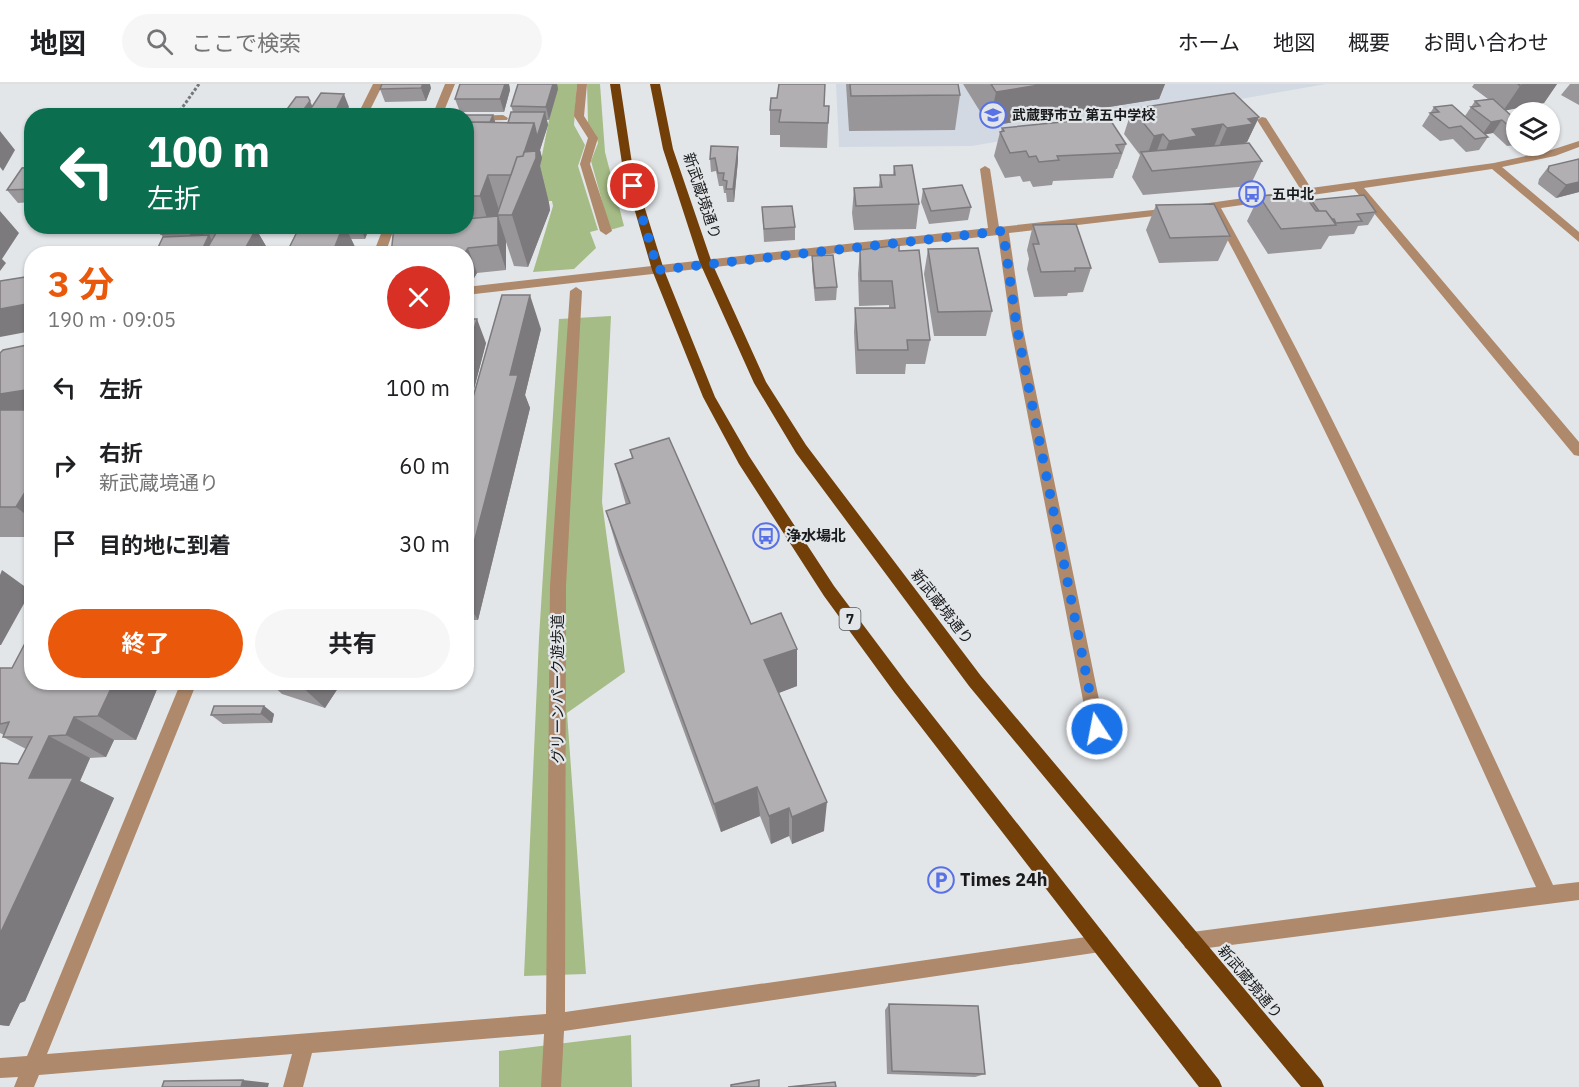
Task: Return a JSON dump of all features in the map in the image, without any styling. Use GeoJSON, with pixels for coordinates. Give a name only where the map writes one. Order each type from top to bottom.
{"type":"FeatureCollection","features":[{"type":"Feature","properties":{"kind":"main road","name":"7"},"geometry":{"type":"LineString","coordinates":[[615,84],[628,170],[658,270],[710,397],[778,513],[829,591],[900,687],[1212,1087]]}},
{"type":"Feature","properties":{"kind":"main road","name":"新武蔵境通り"},"geometry":{"type":"LineString","coordinates":[[655,84],[668,149],[706,263],[760,383],[801,449],[975,681],[1314,1087]]}},
{"type":"Feature","properties":{"kind":"street"},"geometry":{"type":"LineString","coordinates":[[366,108],[378,84]]}},
{"type":"Feature","properties":{"kind":"street"},"geometry":{"type":"LineString","coordinates":[[440,108],[450,84]]}},
{"type":"Feature","properties":{"kind":"street"},"geometry":{"type":"LineString","coordinates":[[582,84],[579,116],[593,138],[585,164],[606,231]]}},
{"type":"Feature","properties":{"kind":"street"},"geometry":{"type":"LineString","coordinates":[[474,118],[503,118]]}},
{"type":"Feature","properties":{"kind":"street"},"geometry":{"type":"LineString","coordinates":[[1262,120],[1310,193]]}},
{"type":"Feature","properties":{"kind":"street"},"geometry":{"type":"LineString","coordinates":[[474,290],[1215,206],[1494,166],[1551,154],[1579,144]]}},
{"type":"Feature","properties":{"kind":"street"},"geometry":{"type":"LineString","coordinates":[[1494,166],[1579,238]]}},
{"type":"Feature","properties":{"kind":"street"},"geometry":{"type":"LineString","coordinates":[[985,169],[1097,729],[1080,742]]}},
{"type":"Feature","properties":{"kind":"street"},"geometry":{"type":"LineString","coordinates":[[1357,186],[1579,451]]}},
{"type":"Feature","properties":{"kind":"street"},"geometry":{"type":"LineString","coordinates":[[1215,206],[1270,304],[1338,443],[1548,894]]}},
{"type":"Feature","properties":{"kind":"street","name":"グリーンパーク遊歩道"},"geometry":{"type":"LineString","coordinates":[[551,1087],[557,975],[558,586],[576,291]]}},
{"type":"Feature","properties":{"kind":"street"},"geometry":{"type":"LineString","coordinates":[[24,1087],[186,690]]}},
{"type":"Feature","properties":{"kind":"street"},"geometry":{"type":"LineString","coordinates":[[1192,941],[1579,891]]}},
{"type":"Feature","properties":{"kind":"street"},"geometry":{"type":"LineString","coordinates":[[0,1068],[554,1023],[1101,944]]}},
{"type":"Feature","properties":{"kind":"street"},"geometry":{"type":"LineString","coordinates":[[293,1087],[304,1043]]}},
{"type":"Feature","properties":{"kind":"path"},"geometry":{"type":"LineString","coordinates":[[182,108],[199,84]]}},
{"type":"Feature","properties":{"kind":"shaded area","name":"武蔵野市立 第五中学校"},"geometry":{"type":"Polygon","coordinates":[[[836,84],[1326,84],[972,146],[839,147],[836,84]]]}},
{"type":"Feature","properties":{"kind":"green space"},"geometry":{"type":"Polygon","coordinates":[[[556,84],[577,84],[574,125],[585,145],[578,166],[598,230],[590,232],[596,248],[574,269],[533,272],[553,206],[552,201],[533,201],[556,84]]]}},
{"type":"Feature","properties":{"kind":"green space"},"geometry":{"type":"Polygon","coordinates":[[[587,84],[600,84],[605,152],[624,226],[610,230],[591,161],[598,143],[588,123],[587,84]]]}},
{"type":"Feature","properties":{"kind":"green space"},"geometry":{"type":"Polygon","coordinates":[[[611,316],[602,502],[625,672],[567,713],[586,974],[524,976],[539,638],[559,319],[611,316]]]}},
{"type":"Feature","properties":{"kind":"green space"},"geometry":{"type":"Polygon","coordinates":[[[631,1035],[632,1087],[499,1087],[499,1051],[631,1035]]]}},
{"type":"Feature","properties":{"kind":"building"},"geometry":{"type":"Polygon","coordinates":[[[382,84],[423,84],[421,88],[380,89],[382,84]]]}},
{"type":"Feature","properties":{"kind":"building"},"geometry":{"type":"Polygon","coordinates":[[[460,84],[505,84],[500,99],[455,99],[460,84]]]}},
{"type":"Feature","properties":{"kind":"building"},"geometry":{"type":"Polygon","coordinates":[[[518,84],[553,84],[546,107],[511,106],[518,84]]]}},
{"type":"Feature","properties":{"kind":"building"},"geometry":{"type":"Polygon","coordinates":[[[779,84],[825,84],[824,106],[829,106],[828,123],[779,122],[781,110],[770,110],[771,98],[777,98],[779,84]]]}},
{"type":"Feature","properties":{"kind":"building"},"geometry":{"type":"Polygon","coordinates":[[[850,84],[958,84],[960,95],[851,96],[850,84]]]}},
{"type":"Feature","properties":{"kind":"building"},"geometry":{"type":"Polygon","coordinates":[[[991,84],[1045,84],[996,92],[991,84]]]}},
{"type":"Feature","properties":{"kind":"building"},"geometry":{"type":"Polygon","coordinates":[[[321,93],[344,94],[337,108],[311,108],[321,93]]]}},
{"type":"Feature","properties":{"kind":"building"},"geometry":{"type":"Polygon","coordinates":[[[1234,93],[1259,117],[1248,119],[1253,124],[1227,128],[1223,124],[1192,129],[1197,136],[1169,141],[1163,134],[1154,136],[1132,109],[1234,93]]]}},
{"type":"Feature","properties":{"kind":"building"},"geometry":{"type":"Polygon","coordinates":[[[296,97],[308,97],[310,101],[305,108],[288,108],[296,97]]]}},
{"type":"Feature","properties":{"kind":"building"},"geometry":{"type":"Polygon","coordinates":[[[1493,99],[1506,111],[1506,124],[1502,120],[1491,122],[1471,107],[1480,106],[1475,101],[1493,99]]]}},
{"type":"Feature","properties":{"kind":"building"},"geometry":{"type":"Polygon","coordinates":[[[1452,105],[1488,137],[1475,139],[1461,126],[1449,128],[1430,113],[1439,112],[1434,107],[1452,105]]]}},
{"type":"Feature","properties":{"kind":"building"},"geometry":{"type":"Polygon","coordinates":[[[511,112],[545,112],[537,137],[534,123],[508,123],[511,112]]]}},
{"type":"Feature","properties":{"kind":"building"},"geometry":{"type":"Polygon","coordinates":[[[474,115],[493,115],[490,122],[474,122],[474,115]]]}},
{"type":"Feature","properties":{"kind":"building"},"geometry":{"type":"Polygon","coordinates":[[[1103,118],[1111,121],[1126,144],[1116,145],[1121,153],[1057,156],[1059,160],[1039,162],[1036,156],[1029,157],[1026,151],[1010,153],[1000,132],[1004,131],[1002,128],[1103,118]]]}},
{"type":"Feature","properties":{"kind":"building"},"geometry":{"type":"Polygon","coordinates":[[[474,122],[534,123],[523,156],[517,157],[511,175],[488,175],[480,196],[474,196],[474,122]]]}},
{"type":"Feature","properties":{"kind":"building"},"geometry":{"type":"Polygon","coordinates":[[[1249,143],[1262,161],[1152,171],[1141,152],[1249,143]]]}},
{"type":"Feature","properties":{"kind":"building"},"geometry":{"type":"Polygon","coordinates":[[[711,146],[738,147],[733,189],[726,189],[727,181],[723,180],[724,173],[718,173],[715,158],[710,159],[711,146]]]}},
{"type":"Feature","properties":{"kind":"building"},"geometry":{"type":"Polygon","coordinates":[[[536,151],[536,158],[512,215],[497,215],[517,157],[523,156],[524,152],[536,151]]]}},
{"type":"Feature","properties":{"kind":"building"},"geometry":{"type":"Polygon","coordinates":[[[1579,159],[1579,182],[1566,185],[1548,171],[1549,166],[1579,159]]]}},
{"type":"Feature","properties":{"kind":"building"},"geometry":{"type":"Polygon","coordinates":[[[912,165],[919,204],[856,206],[854,188],[882,187],[880,175],[895,175],[894,166],[912,165]]]}},
{"type":"Feature","properties":{"kind":"building"},"geometry":{"type":"Polygon","coordinates":[[[24,168],[24,189],[7,190],[24,168]]]}},
{"type":"Feature","properties":{"kind":"building"},"geometry":{"type":"Polygon","coordinates":[[[962,185],[971,207],[931,211],[923,189],[962,185]]]}},
{"type":"Feature","properties":{"kind":"building"},"geometry":{"type":"Polygon","coordinates":[[[1303,193],[1316,211],[1326,211],[1336,225],[1281,229],[1259,196],[1303,193]]]}},
{"type":"Feature","properties":{"kind":"building"},"geometry":{"type":"Polygon","coordinates":[[[1364,195],[1376,212],[1357,214],[1362,221],[1336,223],[1326,211],[1319,211],[1311,200],[1364,195]]]}},
{"type":"Feature","properties":{"kind":"building"},"geometry":{"type":"Polygon","coordinates":[[[1214,204],[1230,236],[1170,238],[1156,205],[1214,204]]]}},
{"type":"Feature","properties":{"kind":"building"},"geometry":{"type":"Polygon","coordinates":[[[792,206],[795,227],[764,229],[762,207],[792,206]]]}},
{"type":"Feature","properties":{"kind":"building"},"geometry":{"type":"Polygon","coordinates":[[[498,216],[498,245],[474,247],[392,246],[393,234],[474,234],[474,218],[498,216]]]}},
{"type":"Feature","properties":{"kind":"building"},"geometry":{"type":"Polygon","coordinates":[[[1076,224],[1091,268],[1041,272],[1033,244],[1039,244],[1033,225],[1076,224]]]}},
{"type":"Feature","properties":{"kind":"building"},"geometry":{"type":"Polygon","coordinates":[[[216,234],[253,234],[246,246],[209,246],[216,234]]]}},
{"type":"Feature","properties":{"kind":"building"},"geometry":{"type":"Polygon","coordinates":[[[296,234],[340,234],[335,246],[290,246],[296,234]]]}},
{"type":"Feature","properties":{"kind":"building"},"geometry":{"type":"Polygon","coordinates":[[[209,235],[204,246],[159,246],[163,237],[209,235]]]}},
{"type":"Feature","properties":{"kind":"building"},"geometry":{"type":"Polygon","coordinates":[[[899,245],[899,251],[919,250],[930,340],[907,340],[908,350],[858,350],[855,308],[895,308],[892,281],[861,281],[860,250],[899,245]]]}},
{"type":"Feature","properties":{"kind":"building"},"geometry":{"type":"Polygon","coordinates":[[[978,248],[992,311],[938,312],[928,249],[978,248]]]}},
{"type":"Feature","properties":{"kind":"building"},"geometry":{"type":"Polygon","coordinates":[[[833,255],[837,287],[815,288],[812,256],[833,255]]]}},
{"type":"Feature","properties":{"kind":"building"},"geometry":{"type":"Polygon","coordinates":[[[24,277],[24,304],[0,309],[0,281],[24,277]]]}},
{"type":"Feature","properties":{"kind":"building"},"geometry":{"type":"Polygon","coordinates":[[[502,295],[530,295],[510,375],[518,375],[474,543],[474,394],[502,295]]]}},
{"type":"Feature","properties":{"kind":"building"},"geometry":{"type":"Polygon","coordinates":[[[24,346],[24,390],[0,394],[0,353],[3,350],[24,346]]]}},
{"type":"Feature","properties":{"kind":"building"},"geometry":{"type":"Polygon","coordinates":[[[0,410],[24,410],[24,494],[16,507],[0,507],[0,410]]]}},
{"type":"Feature","properties":{"kind":"building"},"geometry":{"type":"Polygon","coordinates":[[[669,438],[751,624],[781,613],[797,649],[764,660],[827,802],[792,817],[789,808],[769,816],[757,787],[714,804],[606,511],[630,503],[615,464],[633,458],[630,450],[669,438]]]}},
{"type":"Feature","properties":{"kind":"building"},"geometry":{"type":"Polygon","coordinates":[[[24,645],[24,690],[110,690],[98,716],[74,717],[66,735],[49,736],[29,778],[73,778],[0,934],[0,763],[18,764],[32,737],[3,737],[9,722],[0,724],[0,668],[12,668],[24,645]]]}},
{"type":"Feature","properties":{"kind":"building"},"geometry":{"type":"Polygon","coordinates":[[[214,706],[264,706],[261,714],[211,715],[214,706]]]}},
{"type":"Feature","properties":{"kind":"building"},"geometry":{"type":"Polygon","coordinates":[[[889,1004],[978,1006],[985,1074],[892,1071],[889,1004]]]}},
{"type":"Feature","properties":{"kind":"building"},"geometry":{"type":"Polygon","coordinates":[[[243,1080],[241,1087],[162,1087],[164,1081],[243,1080]]]}},
{"type":"Feature","properties":{"kind":"building"},"geometry":{"type":"Polygon","coordinates":[[[759,1080],[759,1087],[731,1087],[731,1085],[759,1080]]]}},
{"type":"Feature","properties":{"kind":"building"},"geometry":{"type":"Polygon","coordinates":[[[835,1082],[836,1087],[788,1087],[835,1082]]]}},
{"type":"Feature","properties":{"kind":"place","name":"武蔵野市立 第五中学校"},"geometry":{"type":"Point","coordinates":[993,115]}},
{"type":"Feature","properties":{"kind":"place","name":"五中北"},"geometry":{"type":"Point","coordinates":[1252,194]}},
{"type":"Feature","properties":{"kind":"place","name":"浄水場北"},"geometry":{"type":"Point","coordinates":[766,536]}},
{"type":"Feature","properties":{"kind":"place","name":"Times 24h"},"geometry":{"type":"Point","coordinates":[941,880]}},
{"type":"Feature","properties":{"kind":"route"},"geometry":{"type":"LineString","coordinates":[[633,186],[658,270],[1003,231],[1017,329],[1097,729]]}}]}
